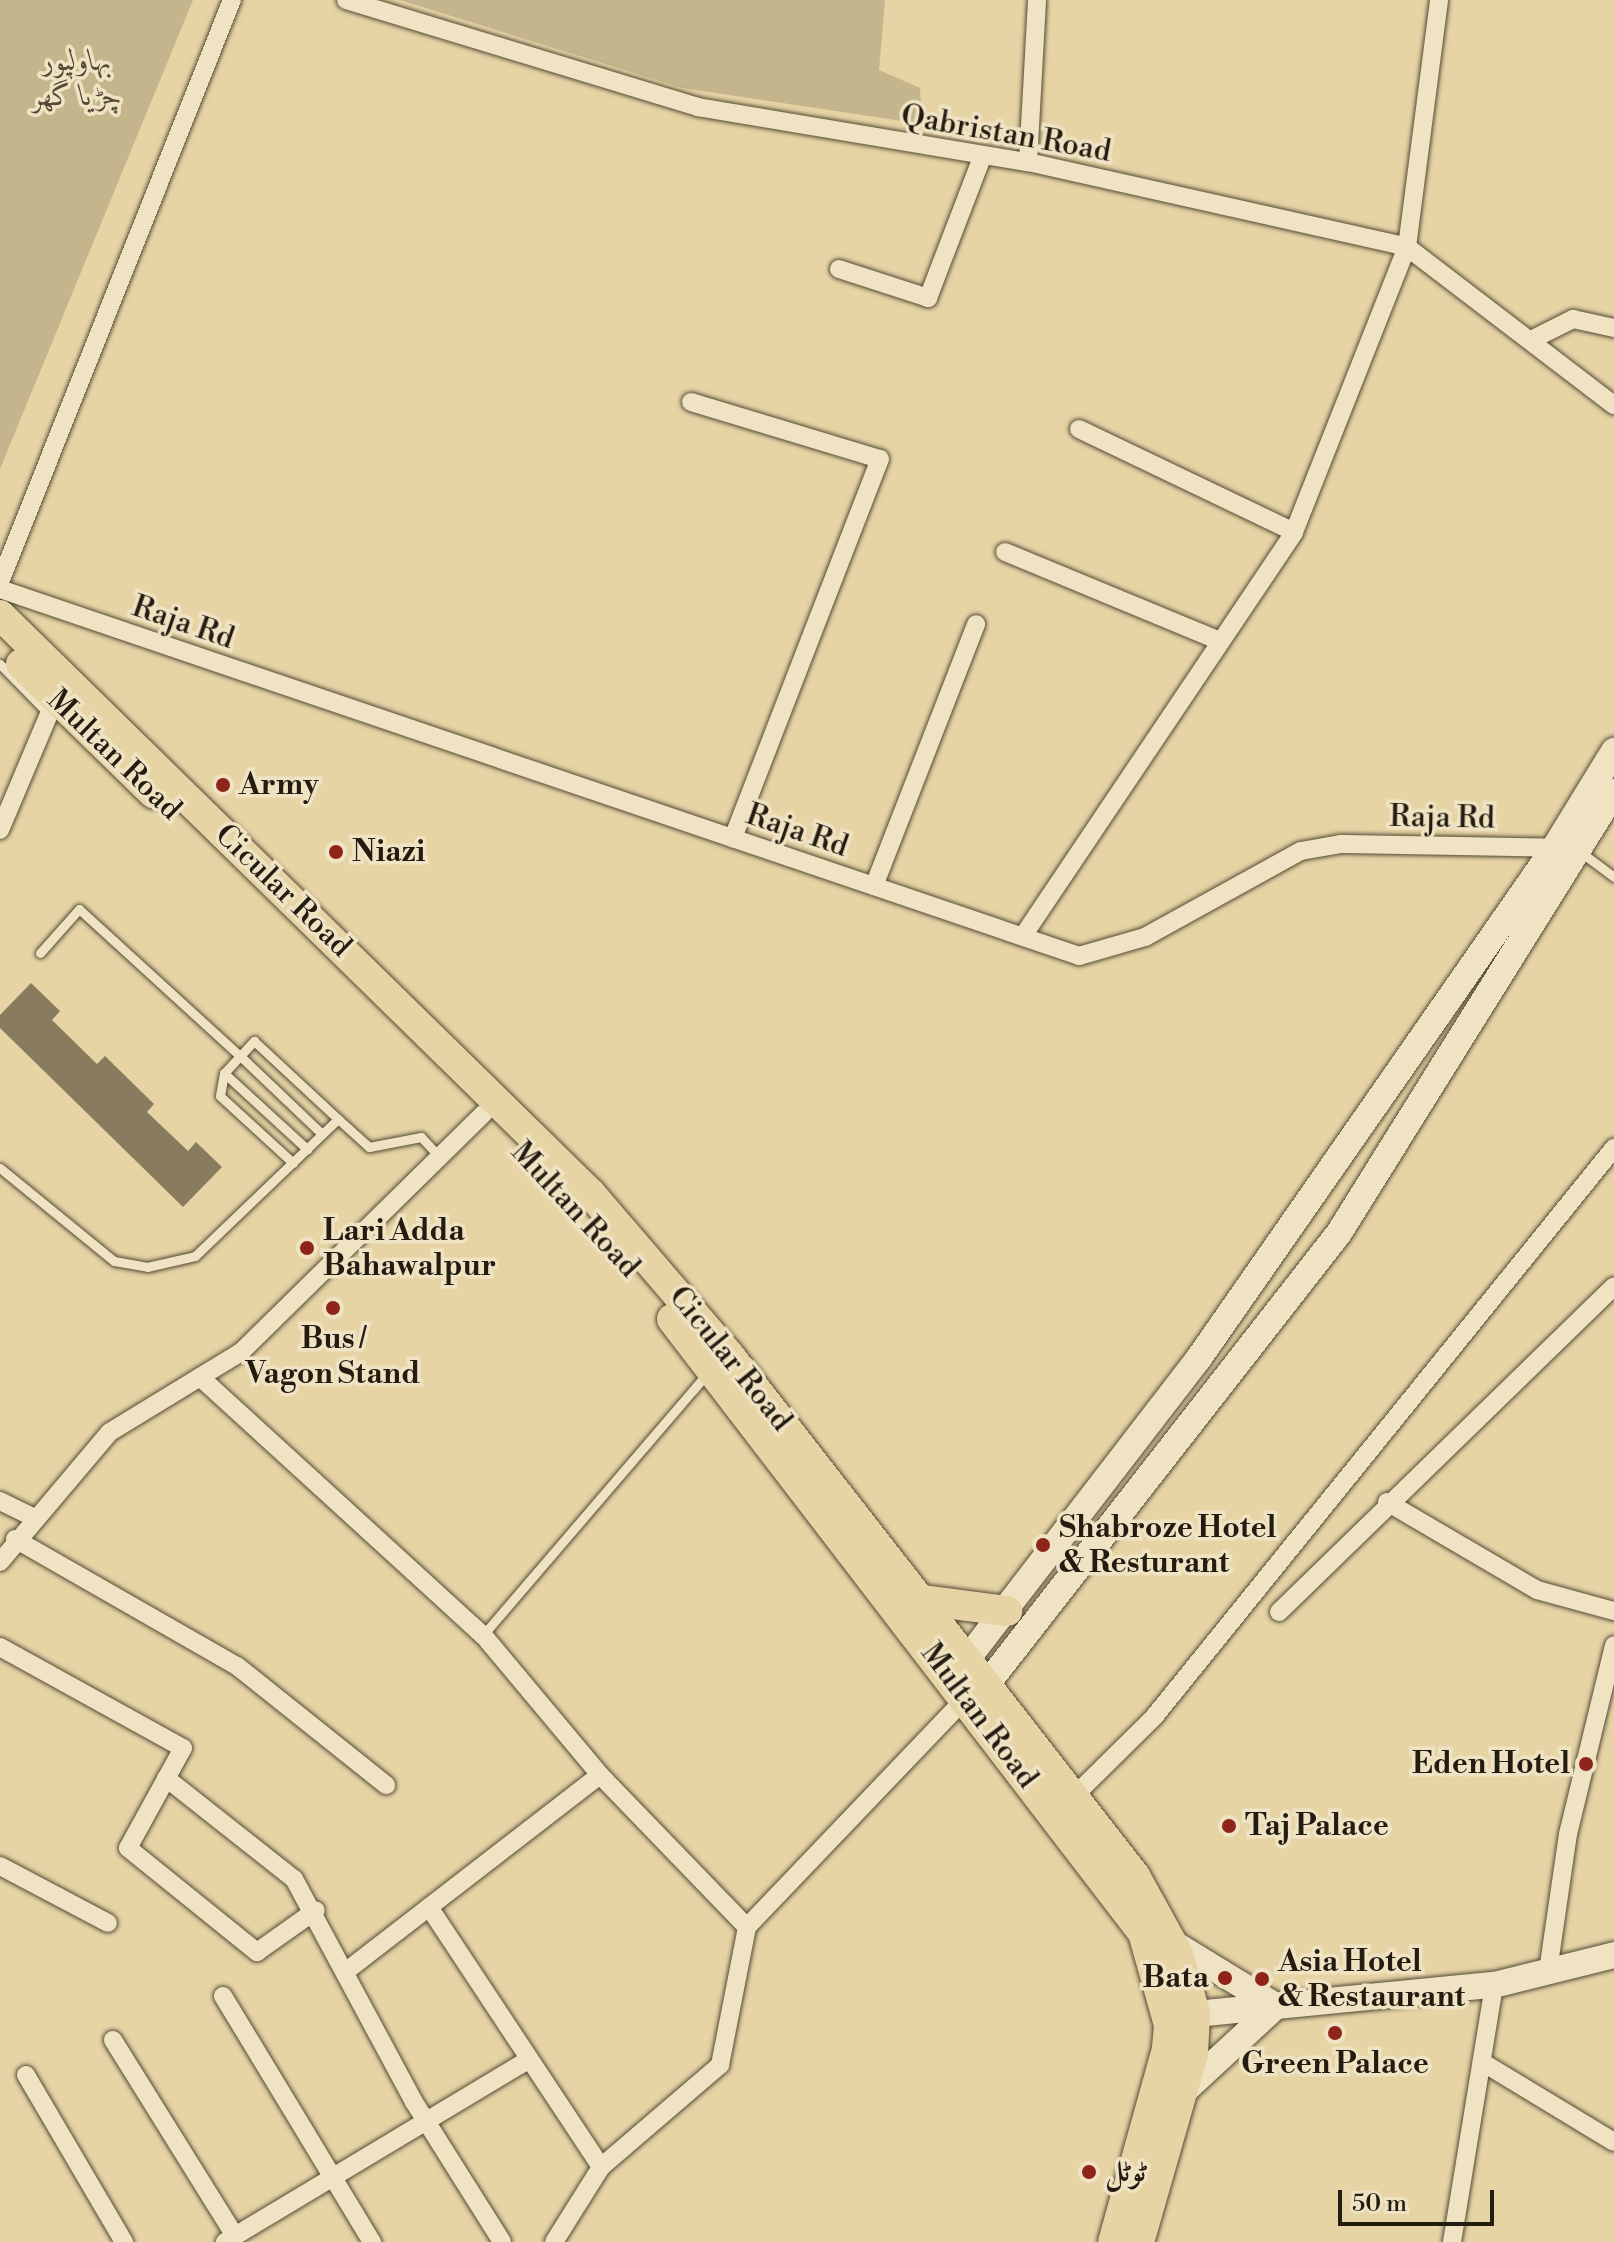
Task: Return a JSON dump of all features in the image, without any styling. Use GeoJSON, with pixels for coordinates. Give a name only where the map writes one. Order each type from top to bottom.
{"type":"FeatureCollection","features":[{"type":"Feature","properties":{"kind":"highway","name":"Cicular Road"},"geometry":{"type":"LineString","coordinates":[[0,615],[61,702],[530,1132],[922,1600],[968,1658],[976,1691],[1072,1798],[1135,1876],[1173,1943],[1181,2015],[1182,2093],[1139,2242]]}},
{"type":"Feature","properties":{"kind":"highway","name":"Multan Road"},"geometry":{"type":"LineString","coordinates":[[0,642],[484,1113],[721,1362],[976,1691],[1143,1933],[1181,2015],[1167,2049],[1113,2242]]}},
{"type":"Feature","properties":{"kind":"highway"},"geometry":{"type":"LineString","coordinates":[[922,1600],[1007,1611]]}},
{"type":"Feature","properties":{"kind":"main road"},"geometry":{"type":"LineString","coordinates":[[976,1691],[1339,1233],[1566,848],[1614,751]]}},
{"type":"Feature","properties":{"kind":"main road"},"geometry":{"type":"LineString","coordinates":[[968,1658],[1199,1358],[1566,848],[1614,792]]}},
{"type":"Feature","properties":{"kind":"main road"},"geometry":{"type":"LineString","coordinates":[[1173,1943],[1276,2006]]}},
{"type":"Feature","properties":{"kind":"main road"},"geometry":{"type":"LineString","coordinates":[[1181,2015],[1494,1985],[1614,1955]]}},
{"type":"Feature","properties":{"kind":"main road"},"geometry":{"type":"LineString","coordinates":[[1182,2093],[1237,2034],[1276,2006]]}},
{"type":"Feature","properties":{"kind":"street"},"geometry":{"type":"LineString","coordinates":[[0,582],[232,0]]}},
{"type":"Feature","properties":{"kind":"street","name":"Qabristan Road"},"geometry":{"type":"LineString","coordinates":[[346,0],[698,107],[1028,162],[1407,247],[1533,339],[1614,405]]}},
{"type":"Feature","properties":{"kind":"street"},"geometry":{"type":"LineString","coordinates":[[1028,162],[1037,0]]}},
{"type":"Feature","properties":{"kind":"street"},"geometry":{"type":"LineString","coordinates":[[1023,936],[1294,532],[1407,247],[1439,0]]}},
{"type":"Feature","properties":{"kind":"street"},"geometry":{"type":"LineString","coordinates":[[839,269],[928,298],[983,155]]}},
{"type":"Feature","properties":{"kind":"street"},"geometry":{"type":"LineString","coordinates":[[1533,339],[1573,319],[1614,328]]}},
{"type":"Feature","properties":{"kind":"street"},"geometry":{"type":"LineString","coordinates":[[691,402],[880,459],[733,838]]}},
{"type":"Feature","properties":{"kind":"street"},"geometry":{"type":"LineString","coordinates":[[1079,429],[1294,532]]}},
{"type":"Feature","properties":{"kind":"street"},"geometry":{"type":"LineString","coordinates":[[1005,552],[1220,641]]}},
{"type":"Feature","properties":{"kind":"street","name":"Raja Rd"},"geometry":{"type":"LineString","coordinates":[[0,589],[1079,956],[1113,952],[1301,851],[1341,844],[1566,848]]}},
{"type":"Feature","properties":{"kind":"street"},"geometry":{"type":"LineString","coordinates":[[874,886],[976,624]]}},
{"type":"Feature","properties":{"kind":"street"},"geometry":{"type":"LineString","coordinates":[[0,830],[61,702]]}},
{"type":"Feature","properties":{"kind":"street"},"geometry":{"type":"LineString","coordinates":[[0,1562],[33,1517],[110,1432],[241,1352],[484,1113]]}},
{"type":"Feature","properties":{"kind":"street"},"geometry":{"type":"LineString","coordinates":[[1072,1798],[1154,1717],[1614,1148]]}},
{"type":"Feature","properties":{"kind":"street"},"geometry":{"type":"LineString","coordinates":[[1279,1612],[1387,1502],[1614,1286]]}},
{"type":"Feature","properties":{"kind":"street"},"geometry":{"type":"LineString","coordinates":[[200,1377],[483,1635],[600,1775],[747,1927]]}},
{"type":"Feature","properties":{"kind":"street"},"geometry":{"type":"LineString","coordinates":[[0,1501],[33,1517]]}},
{"type":"Feature","properties":{"kind":"street"},"geometry":{"type":"LineString","coordinates":[[1387,1502],[1537,1590],[1614,1611]]}},
{"type":"Feature","properties":{"kind":"street"},"geometry":{"type":"LineString","coordinates":[[15,1539],[237,1666],[386,1785]]}},
{"type":"Feature","properties":{"kind":"street"},"geometry":{"type":"LineString","coordinates":[[1548,1971],[1568,1834],[1614,1646]]}},
{"type":"Feature","properties":{"kind":"street"},"geometry":{"type":"LineString","coordinates":[[0,1647],[181,1746],[128,1848],[257,1952],[316,1910]]}},
{"type":"Feature","properties":{"kind":"street"},"geometry":{"type":"LineString","coordinates":[[554,2242],[601,2167],[720,2065],[747,1927],[976,1691]]}},
{"type":"Feature","properties":{"kind":"street"},"geometry":{"type":"LineString","coordinates":[[345,1972],[600,1775]]}},
{"type":"Feature","properties":{"kind":"street"},"geometry":{"type":"LineString","coordinates":[[166,1778],[294,1879],[316,1910],[345,1972],[426,2121],[502,2242]]}},
{"type":"Feature","properties":{"kind":"street"},"geometry":{"type":"LineString","coordinates":[[0,1866],[108,1923]]}},
{"type":"Feature","properties":{"kind":"street"},"geometry":{"type":"LineString","coordinates":[[429,1907],[601,2167]]}},
{"type":"Feature","properties":{"kind":"street"},"geometry":{"type":"LineString","coordinates":[[1452,2242],[1494,1985]]}},
{"type":"Feature","properties":{"kind":"street"},"geometry":{"type":"LineString","coordinates":[[223,1996],[372,2242]]}},
{"type":"Feature","properties":{"kind":"street"},"geometry":{"type":"LineString","coordinates":[[113,2040],[230,2239],[529,2059]]}},
{"type":"Feature","properties":{"kind":"street"},"geometry":{"type":"LineString","coordinates":[[1482,2062],[1614,2142]]}},
{"type":"Feature","properties":{"kind":"street"},"geometry":{"type":"LineString","coordinates":[[26,2075],[124,2242]]}},
{"type":"Feature","properties":{"kind":"lane"},"geometry":{"type":"LineString","coordinates":[[0,664],[61,702]]}},
{"type":"Feature","properties":{"kind":"lane"},"geometry":{"type":"LineString","coordinates":[[1566,848],[1614,877]]}},
{"type":"Feature","properties":{"kind":"lane"},"geometry":{"type":"LineString","coordinates":[[40,953],[79,909],[322,1134]]}},
{"type":"Feature","properties":{"kind":"lane"},"geometry":{"type":"LineString","coordinates":[[293,1163],[220,1096],[224,1073],[254,1041],[369,1147],[421,1137],[439,1156]]}},
{"type":"Feature","properties":{"kind":"lane"},"geometry":{"type":"LineString","coordinates":[[224,1073],[307,1149]]}},
{"type":"Feature","properties":{"kind":"lane"},"geometry":{"type":"LineString","coordinates":[[0,1168],[114,1261],[147,1267],[195,1256],[338,1119]]}},
{"type":"Feature","properties":{"kind":"lane"},"geometry":{"type":"LineString","coordinates":[[483,1635],[721,1362]]}},
{"type":"Feature","properties":{"kind":"green space","name":"بہاولپور چڑیا گھر"},"geometry":{"type":"Polygon","coordinates":[[[0,0],[193,0],[0,469],[0,0]]]}},
{"type":"Feature","properties":{"kind":"green space"},"geometry":{"type":"Polygon","coordinates":[[[400,0],[885,0],[879,70],[920,88],[922,124],[682,88],[400,0]]]}},
{"type":"Feature","properties":{"kind":"building"},"geometry":{"type":"Polygon","coordinates":[[[31,983],[60,1011],[52,1020],[97,1064],[105,1056],[154,1104],[147,1112],[188,1151],[196,1142],[222,1167],[183,1207],[0,1028],[0,1015],[31,983]]]}},
{"type":"Feature","properties":{"kind":"place","name":"Army"},"geometry":{"type":"Point","coordinates":[223,785]}},
{"type":"Feature","properties":{"kind":"place","name":"Niazi"},"geometry":{"type":"Point","coordinates":[336,852]}},
{"type":"Feature","properties":{"kind":"place","name":"Lari Adda Bahawalpur"},"geometry":{"type":"Point","coordinates":[307,1248]}},
{"type":"Feature","properties":{"kind":"place","name":"Bus / Vagon Stand"},"geometry":{"type":"Point","coordinates":[333,1308]}},
{"type":"Feature","properties":{"kind":"place","name":"Shabroze Hotel & Resturant"},"geometry":{"type":"Point","coordinates":[1043,1545]}},
{"type":"Feature","properties":{"kind":"place","name":"Eden Hotel"},"geometry":{"type":"Point","coordinates":[1586,1764]}},
{"type":"Feature","properties":{"kind":"place","name":"Taj Palace"},"geometry":{"type":"Point","coordinates":[1229,1826]}},
{"type":"Feature","properties":{"kind":"place","name":"Bata"},"geometry":{"type":"Point","coordinates":[1225,1978]}},
{"type":"Feature","properties":{"kind":"place","name":"Asia Hotel & Restaurant"},"geometry":{"type":"Point","coordinates":[1262,1979]}},
{"type":"Feature","properties":{"kind":"place","name":"Green Palace"},"geometry":{"type":"Point","coordinates":[1335,2033]}},
{"type":"Feature","properties":{"kind":"place","name":"ٹوٹل"},"geometry":{"type":"Point","coordinates":[1089,2172]}}]}
